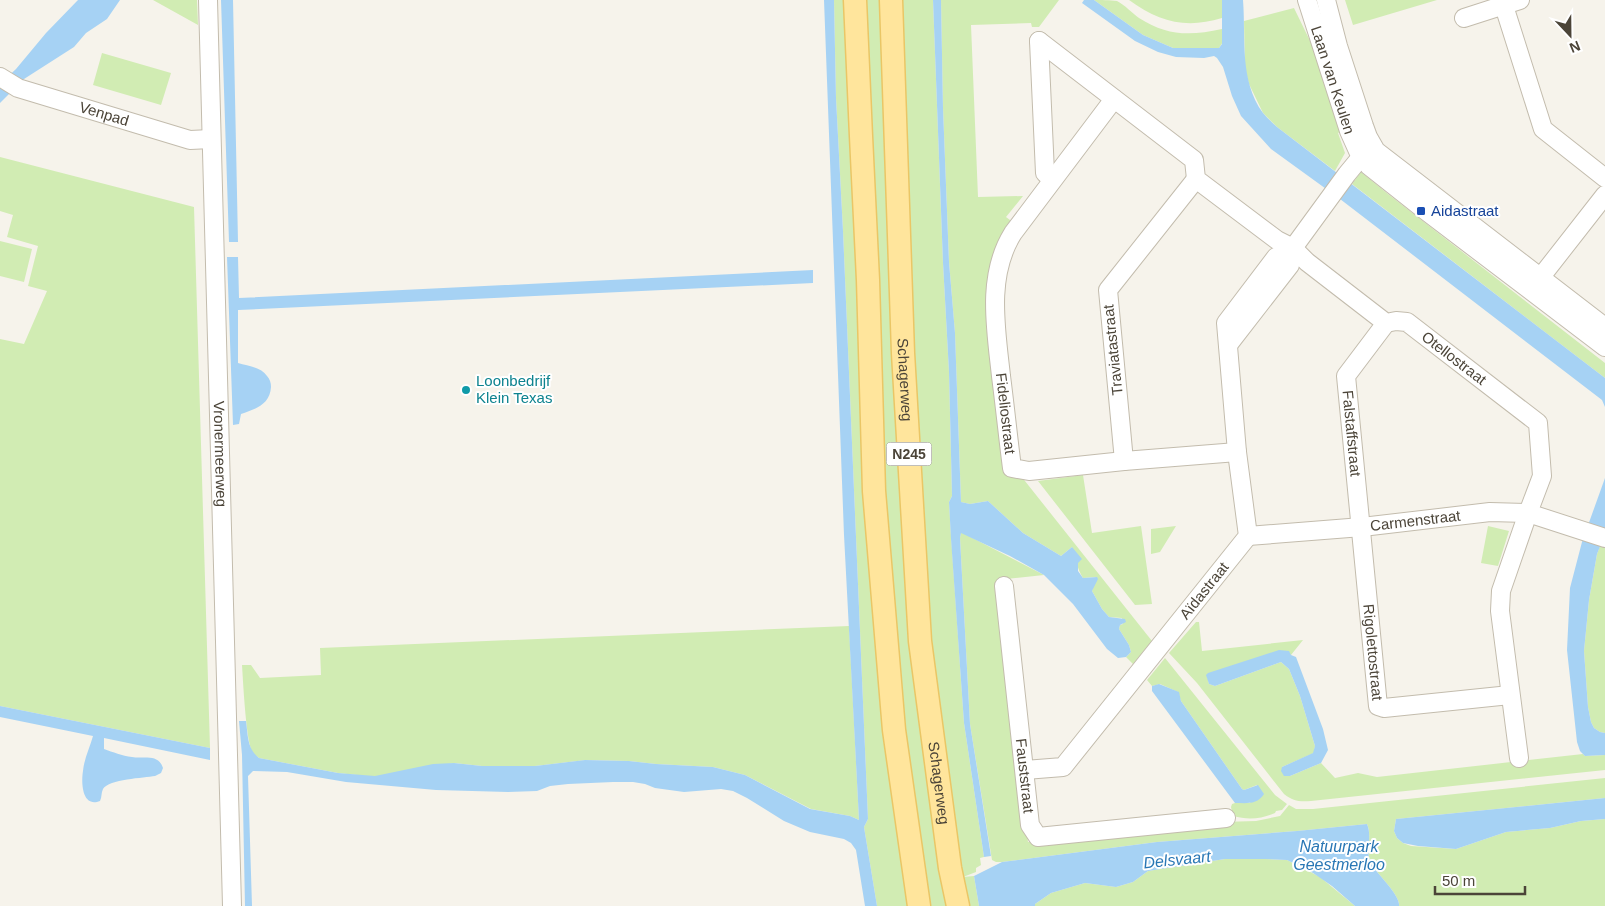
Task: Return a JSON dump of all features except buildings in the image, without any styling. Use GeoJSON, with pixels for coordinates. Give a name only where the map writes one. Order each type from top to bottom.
{"type":"FeatureCollection","features":[{"type":"Feature","properties":{"kind":"main road","name":"N245"},"geometry":{"type":"LineString","coordinates":[[855,0],[869,290],[874,490],[894,730],[919,906]]}},
{"type":"Feature","properties":{"kind":"main road","name":"Schagerweg"},"geometry":{"type":"LineString","coordinates":[[891,0],[903,353],[920,641],[950,868],[958,906]]}},
{"type":"Feature","properties":{"kind":"street","name":"Vronermeerweg"},"geometry":{"type":"LineString","coordinates":[[208,0],[232,906]]}},
{"type":"Feature","properties":{"kind":"street","name":"Laan van Keulen"},"geometry":{"type":"LineString","coordinates":[[1307,0],[1354,144],[1367,152],[1380,155],[1535,284],[1605,347]]}},
{"type":"Feature","properties":{"kind":"street","name":"Laan van Keulen"},"geometry":{"type":"LineString","coordinates":[[1326,0],[1368,137],[1367,152]]}},
{"type":"Feature","properties":{"kind":"street"},"geometry":{"type":"LineString","coordinates":[[1464,18],[1512,3],[1543,128],[1605,178]]}},
{"type":"Feature","properties":{"kind":"street"},"geometry":{"type":"LineString","coordinates":[[1052,180],[1046,173],[1039,41],[1194,160],[1196,179],[1277,240],[1293,248],[1306,262],[1386,323]]}},
{"type":"Feature","properties":{"kind":"street","name":"Venpad"},"geometry":{"type":"LineString","coordinates":[[7,82],[190,140],[211,139]]}},
{"type":"Feature","properties":{"kind":"street","name":"Fideliostraat"},"geometry":{"type":"LineString","coordinates":[[1114,99],[1008,241],[1001,259],[996,282],[994,316],[1012,468],[1030,471],[1238,452]]}},
{"type":"Feature","properties":{"kind":"street"},"geometry":{"type":"LineString","coordinates":[[1248,536],[1226,323],[1276,257],[1293,248],[1347,174],[1367,152]]}},
{"type":"Feature","properties":{"kind":"street","name":"Traviatastraat"},"geometry":{"type":"LineString","coordinates":[[1124,461],[1108,290],[1196,179]]}},
{"type":"Feature","properties":{"kind":"street"},"geometry":{"type":"LineString","coordinates":[[1535,284],[1605,195]]}},
{"type":"Feature","properties":{"kind":"street","name":"Laan van Keulen"},"geometry":{"type":"LineString","coordinates":[[1535,284],[1605,327]]}},
{"type":"Feature","properties":{"kind":"street","name":"Otellostraat"},"geometry":{"type":"LineString","coordinates":[[1386,323],[1396,321],[1407,322],[1538,423],[1542,476],[1528,513]]}},
{"type":"Feature","properties":{"kind":"street","name":"Falstaffstraat"},"geometry":{"type":"LineString","coordinates":[[1362,527],[1346,376],[1386,323]]}},
{"type":"Feature","properties":{"kind":"street","name":"Carmenstraat"},"geometry":{"type":"LineString","coordinates":[[1248,536],[1362,527],[1490,512],[1528,513],[1605,538]]}},
{"type":"Feature","properties":{"kind":"street"},"geometry":{"type":"LineString","coordinates":[[1519,758],[1500,611],[1501,591],[1528,513]]}},
{"type":"Feature","properties":{"kind":"street","name":"Rigolettostraat"},"geometry":{"type":"LineString","coordinates":[[1362,527],[1378,706],[1384,708],[1510,695]]}},
{"type":"Feature","properties":{"kind":"street","name":"Aïdastraat"},"geometry":{"type":"LineString","coordinates":[[1025,770],[1063,766],[1248,536]]}},
{"type":"Feature","properties":{"kind":"street","name":"Fauststraat"},"geometry":{"type":"LineString","coordinates":[[1004,586],[1030,826],[1038,836],[1226,818]]}},
{"type":"Feature","properties":{"kind":"green space"},"geometry":{"type":"Polygon","coordinates":[[[153,0],[197,0],[198,25],[153,0]]]}},
{"type":"Feature","properties":{"kind":"green space"},"geometry":{"type":"Polygon","coordinates":[[[834,0],[847,0],[910,906],[877,906],[864,827],[868,819],[836,98],[834,0]]]}},
{"type":"Feature","properties":{"kind":"green space"},"geometry":{"type":"Polygon","coordinates":[[[863,0],[883,0],[912,633],[922,744],[936,845],[948,906],[925,906],[889,605],[863,0]]]}},
{"type":"Feature","properties":{"kind":"green space"},"geometry":{"type":"Polygon","coordinates":[[[900,0],[933,0],[949,372],[952,496],[949,502],[951,536],[964,723],[984,857],[980,858],[981,865],[976,868],[976,872],[963,877],[974,876],[979,906],[966,906],[933,678],[913,344],[900,0]]]}},
{"type":"Feature","properties":{"kind":"green space"},"geometry":{"type":"Polygon","coordinates":[[[941,0],[1059,0],[1039,27],[1032,27],[1031,23],[971,25],[978,197],[1023,196],[1006,217],[1014,223],[987,298],[986,324],[999,436],[1005,465],[1021,476],[1152,641],[1133,664],[1126,657],[1131,652],[1119,629],[1120,625],[1123,624],[1122,618],[1109,617],[1102,609],[1092,591],[1096,577],[1083,578],[1072,547],[1061,556],[1023,533],[988,501],[970,504],[961,502],[955,333],[949,262],[941,0]]]}},
{"type":"Feature","properties":{"kind":"green space"},"geometry":{"type":"Polygon","coordinates":[[[1094,0],[1117,1],[1149,24],[1169,31],[1199,33],[1222,29],[1223,42],[1219,48],[1173,48],[1143,35],[1094,0]]]}},
{"type":"Feature","properties":{"kind":"green space"},"geometry":{"type":"Polygon","coordinates":[[[1129,0],[1222,0],[1222,18],[1196,23],[1173,21],[1151,14],[1129,0]]]}},
{"type":"Feature","properties":{"kind":"green space"},"geometry":{"type":"Polygon","coordinates":[[[1345,0],[1437,0],[1353,25],[1345,0]]]}},
{"type":"Feature","properties":{"kind":"green space"},"geometry":{"type":"Polygon","coordinates":[[[1294,8],[1313,47],[1336,121],[1342,131],[1338,133],[1345,153],[1335,171],[1277,127],[1263,113],[1249,84],[1245,69],[1244,21],[1294,8]]]}},
{"type":"Feature","properties":{"kind":"green space"},"geometry":{"type":"Polygon","coordinates":[[[102,53],[171,73],[161,105],[93,85],[102,53]]]}},
{"type":"Feature","properties":{"kind":"green space"},"geometry":{"type":"Polygon","coordinates":[[[0,157],[194,207],[210,748],[0,706],[0,339],[24,344],[47,291],[28,286],[38,246],[7,237],[13,215],[0,211],[0,157]]]}},
{"type":"Feature","properties":{"kind":"green space"},"geometry":{"type":"Polygon","coordinates":[[[1361,172],[1605,363],[1605,378],[1352,184],[1361,172]]]}},
{"type":"Feature","properties":{"kind":"green space"},"geometry":{"type":"Polygon","coordinates":[[[0,241],[32,249],[24,282],[0,276],[0,241]]]}},
{"type":"Feature","properties":{"kind":"green space"},"geometry":{"type":"Polygon","coordinates":[[[1083,475],[1092,533],[1141,526],[1152,604],[1135,605],[1038,481],[1083,475]]]}},
{"type":"Feature","properties":{"kind":"green space"},"geometry":{"type":"Polygon","coordinates":[[[1176,526],[1160,552],[1151,554],[1151,529],[1176,526]]]}},
{"type":"Feature","properties":{"kind":"green space"},"geometry":{"type":"Polygon","coordinates":[[[1488,526],[1509,531],[1498,566],[1481,563],[1488,526]]]}},
{"type":"Feature","properties":{"kind":"green space"},"geometry":{"type":"Polygon","coordinates":[[[961,532],[1044,575],[996,580],[1028,842],[1222,822],[1256,821],[1280,816],[1289,805],[1296,809],[1313,809],[1605,778],[1605,798],[1396,819],[1394,831],[1397,838],[1411,846],[1456,849],[1506,832],[1550,828],[1581,821],[1605,819],[1605,906],[1399,906],[1396,897],[1370,860],[1368,850],[1369,829],[1367,824],[1157,842],[1002,862],[992,860],[970,724],[961,532]]]}},
{"type":"Feature","properties":{"kind":"green space"},"geometry":{"type":"Polygon","coordinates":[[[1600,546],[1605,548],[1605,733],[1594,728],[1591,722],[1588,707],[1584,651],[1589,600],[1600,546]]]}},
{"type":"Feature","properties":{"kind":"green space"},"geometry":{"type":"Polygon","coordinates":[[[1196,622],[1199,622],[1202,651],[1303,640],[1291,655],[1207,675],[1209,684],[1215,686],[1281,662],[1289,669],[1300,696],[1315,746],[1314,753],[1282,767],[1290,776],[1321,763],[1335,778],[1358,773],[1377,777],[1583,754],[1585,756],[1605,755],[1605,770],[1311,801],[1293,800],[1284,794],[1197,683],[1169,653],[1196,622]]]}},
{"type":"Feature","properties":{"kind":"green space"},"geometry":{"type":"Polygon","coordinates":[[[849,626],[859,820],[850,816],[811,809],[745,775],[713,767],[586,760],[535,766],[482,766],[454,763],[376,777],[338,773],[259,758],[253,753],[248,738],[242,665],[251,665],[260,678],[321,675],[320,648],[849,626]]]}},
{"type":"Feature","properties":{"kind":"green space"},"geometry":{"type":"Polygon","coordinates":[[[1165,658],[1275,795],[1287,804],[1282,810],[1260,818],[1233,816],[1232,804],[1250,803],[1257,785],[1242,789],[1181,701],[1178,692],[1160,684],[1152,686],[1147,680],[1165,658]]]}},
{"type":"Feature","properties":{"kind":"green space"},"geometry":{"type":"Polygon","coordinates":[[[1225,859],[1287,860],[1320,877],[1355,906],[1035,906],[1035,904],[1051,893],[1085,883],[1116,887],[1133,882],[1148,871],[1225,859]]]}},
{"type":"Feature","properties":{"kind":"water"},"geometry":{"type":"Polygon","coordinates":[[[78,0],[120,0],[107,19],[86,33],[74,47],[24,79],[0,103],[0,84],[16,69],[46,33],[78,0]]]}},
{"type":"Feature","properties":{"kind":"water"},"geometry":{"type":"Polygon","coordinates":[[[221,0],[233,0],[238,242],[229,242],[221,0]]]}},
{"type":"Feature","properties":{"kind":"water"},"geometry":{"type":"Polygon","coordinates":[[[824,0],[834,0],[836,98],[868,819],[864,827],[877,906],[865,906],[856,850],[851,843],[844,839],[810,832],[784,821],[733,791],[721,789],[684,792],[655,788],[633,782],[568,784],[550,786],[537,791],[436,790],[346,782],[287,772],[253,771],[248,776],[252,906],[245,906],[242,755],[239,721],[246,721],[250,746],[259,758],[338,773],[375,776],[433,764],[535,766],[585,760],[713,767],[745,775],[810,809],[850,816],[859,820],[844,535],[824,0]]]}},
{"type":"Feature","properties":{"kind":"water"},"geometry":{"type":"Polygon","coordinates":[[[933,0],[941,0],[949,262],[955,333],[961,502],[970,504],[988,501],[1023,533],[1061,556],[1072,547],[1082,559],[1078,563],[1078,571],[1083,578],[1097,577],[1098,579],[1092,591],[1102,609],[1109,617],[1125,619],[1126,622],[1120,625],[1119,629],[1131,652],[1126,657],[1118,658],[1107,649],[1073,604],[1044,575],[1010,556],[961,533],[970,724],[991,856],[984,857],[964,723],[951,539],[949,502],[952,496],[949,372],[933,0]]]}},
{"type":"Feature","properties":{"kind":"water"},"geometry":{"type":"Polygon","coordinates":[[[1084,0],[1094,0],[1143,35],[1173,48],[1219,48],[1222,44],[1222,0],[1243,0],[1247,73],[1255,100],[1265,115],[1277,127],[1605,378],[1605,407],[1602,400],[1340,199],[1271,149],[1241,116],[1232,96],[1223,67],[1217,58],[1214,56],[1204,58],[1176,57],[1158,52],[1135,41],[1082,3],[1084,0]]]}},
{"type":"Feature","properties":{"kind":"water"},"geometry":{"type":"Polygon","coordinates":[[[227,257],[238,257],[239,298],[813,270],[813,283],[238,310],[238,363],[254,367],[264,373],[269,378],[271,387],[265,402],[241,414],[239,424],[233,425],[227,257]]]}},
{"type":"Feature","properties":{"kind":"water"},"geometry":{"type":"Polygon","coordinates":[[[1605,478],[1605,534],[1597,554],[1589,600],[1584,651],[1588,707],[1591,722],[1594,728],[1605,733],[1605,755],[1585,756],[1580,751],[1577,742],[1567,650],[1570,588],[1582,542],[1605,478]]]}},
{"type":"Feature","properties":{"kind":"water"},"geometry":{"type":"Polygon","coordinates":[[[1279,650],[1289,651],[1291,655],[1296,657],[1323,729],[1328,750],[1321,763],[1290,776],[1284,776],[1281,771],[1282,767],[1313,753],[1315,746],[1300,696],[1289,669],[1281,662],[1215,686],[1209,684],[1206,675],[1279,650]]]}},
{"type":"Feature","properties":{"kind":"water"},"geometry":{"type":"Polygon","coordinates":[[[1159,684],[1179,692],[1181,701],[1242,789],[1258,785],[1264,794],[1261,798],[1251,803],[1235,803],[1152,691],[1152,686],[1159,684]]]}},
{"type":"Feature","properties":{"kind":"water"},"geometry":{"type":"Polygon","coordinates":[[[0,706],[210,748],[210,760],[104,738],[104,749],[128,756],[154,758],[161,763],[163,768],[161,773],[155,776],[112,783],[103,789],[100,801],[89,801],[84,793],[82,776],[93,736],[0,717],[0,706]]]}},
{"type":"Feature","properties":{"kind":"water"},"geometry":{"type":"Polygon","coordinates":[[[1605,798],[1605,819],[1581,821],[1550,828],[1506,832],[1456,849],[1403,843],[1397,838],[1394,831],[1396,819],[1605,798]]]}},
{"type":"Feature","properties":{"kind":"water","name":"Natuurpark Geestmerloo"},"geometry":{"type":"Polygon","coordinates":[[[1367,824],[1369,829],[1368,850],[1370,860],[1396,897],[1399,906],[1355,906],[1332,886],[1313,873],[1287,860],[1225,859],[1148,871],[1133,882],[1116,887],[1085,883],[1051,893],[1035,904],[1035,906],[979,906],[974,876],[1002,862],[1157,842],[1367,824]]]}},
{"type":"Feature","properties":{"kind":"place","name":"Aidastraat"},"geometry":{"type":"Point","coordinates":[1421,211]}},
{"type":"Feature","properties":{"kind":"place","name":"Loonbedrijf Klein Texas"},"geometry":{"type":"Point","coordinates":[466,390]}},
{"type":"Feature","properties":{"kind":"water label","name":"Delsvaart"},"geometry":{"type":"Point","coordinates":[1177,859]}}]}
